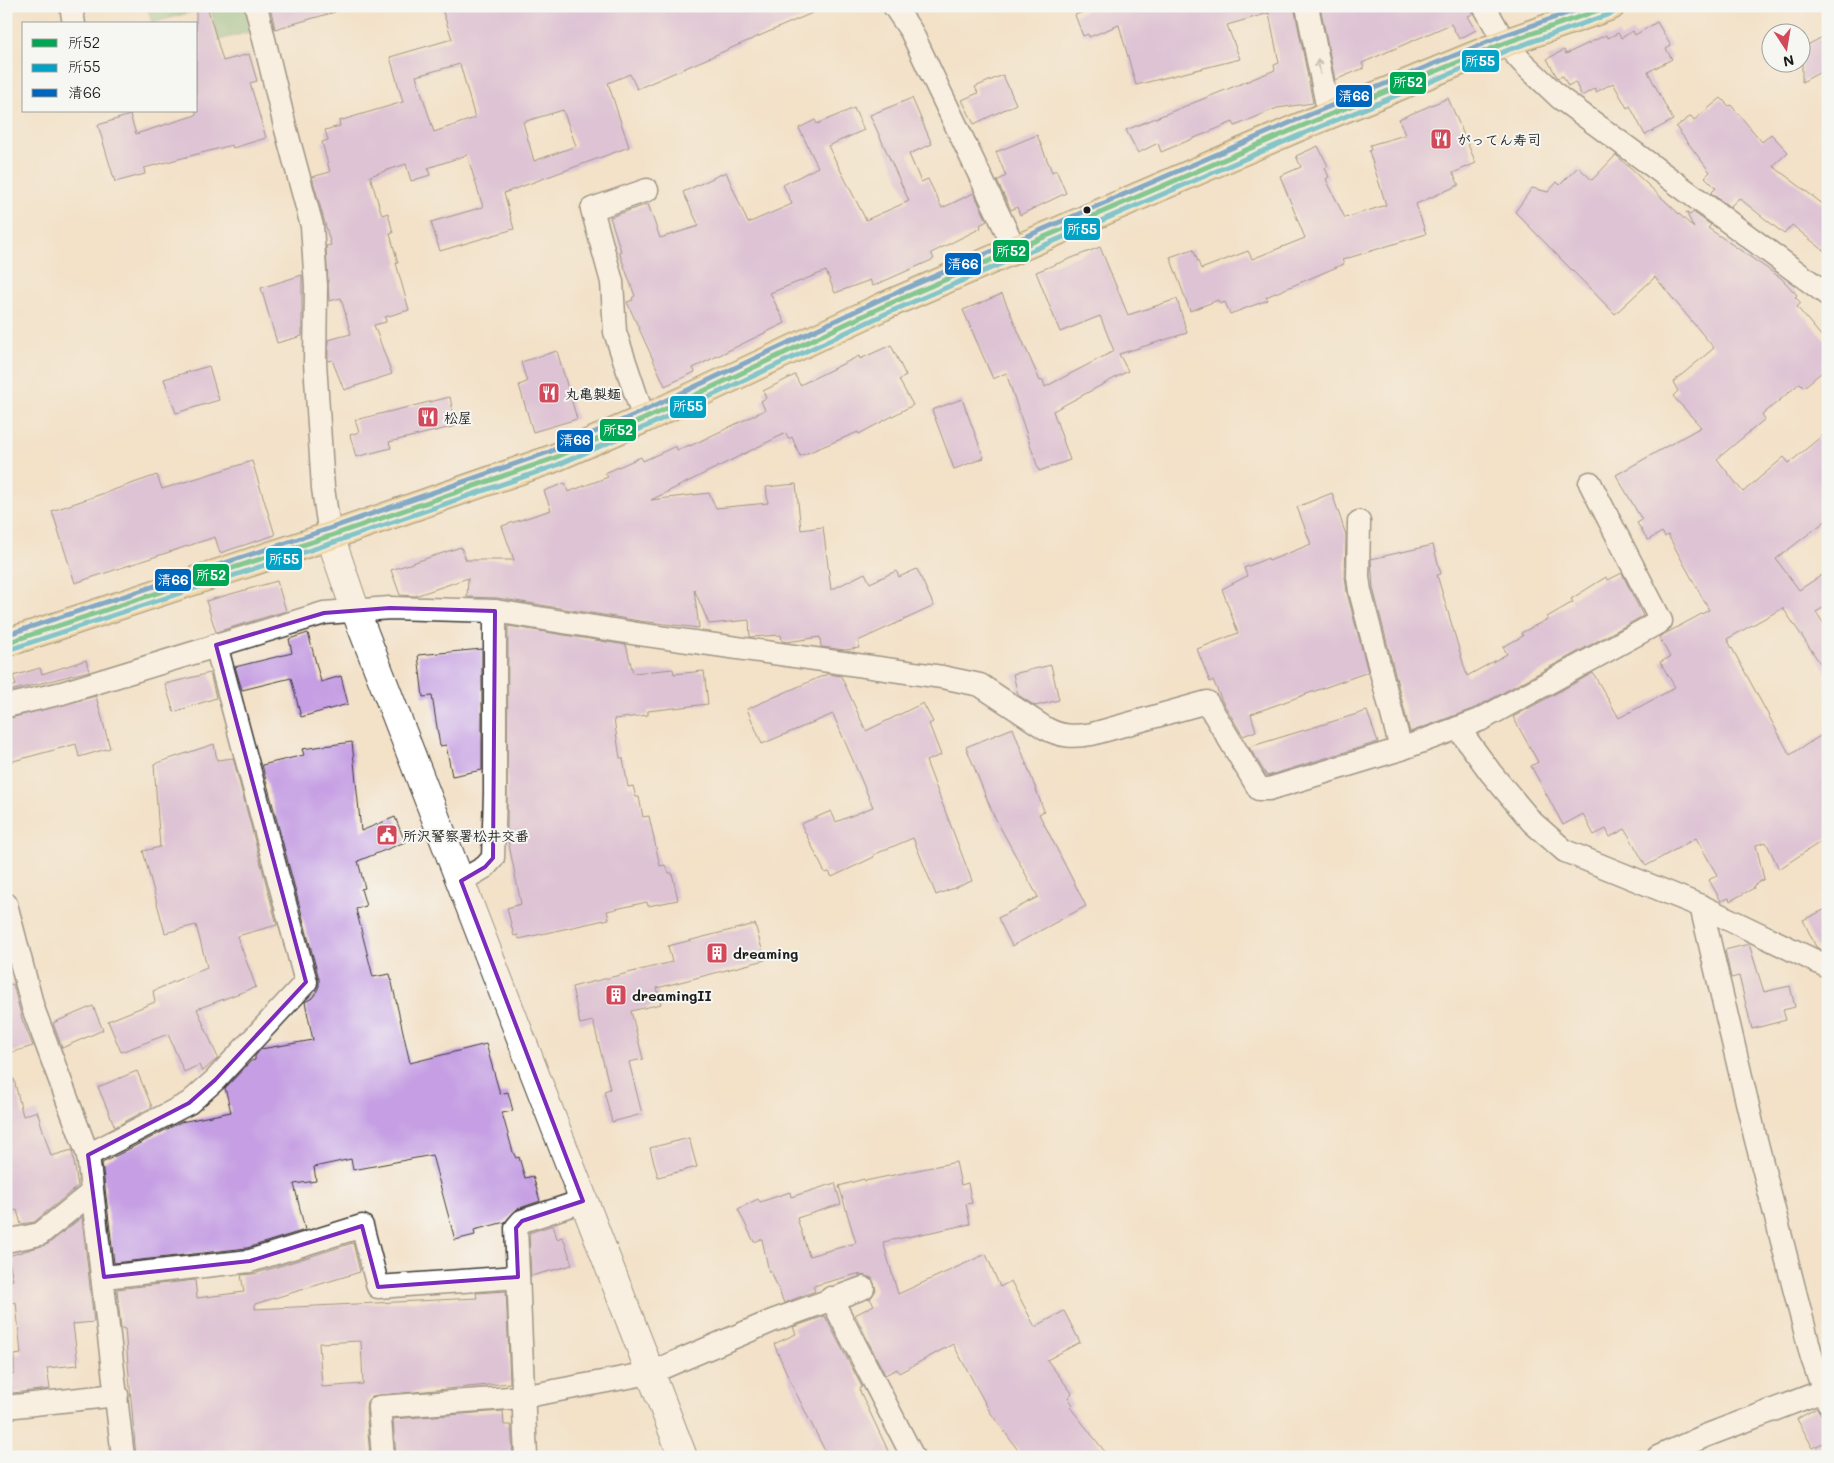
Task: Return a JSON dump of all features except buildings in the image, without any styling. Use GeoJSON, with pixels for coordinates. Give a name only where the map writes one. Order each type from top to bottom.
{"type":"FeatureCollection","features":[{"type":"Feature","properties":{"kind":"main road"},"geometry":{"type":"LineString","coordinates":[[6,643],[330,536],[552,459],[644,419],[882,307],[1328,115],[1505,43],[1611,6]]}},
{"type":"Feature","properties":{"kind":"street"},"geometry":{"type":"LineString","coordinates":[[72,6],[74,22]]}},
{"type":"Feature","properties":{"kind":"street"},"geometry":{"type":"LineString","coordinates":[[256,6],[312,226],[316,286],[315,362],[323,488],[330,536],[356,612],[683,1457]]}},
{"type":"Feature","properties":{"kind":"street"},"geometry":{"type":"LineString","coordinates":[[1307,6],[1328,115]]}},
{"type":"Feature","properties":{"kind":"street"},"geometry":{"type":"LineString","coordinates":[[1484,6],[1505,43],[1560,98],[1828,295]]}},
{"type":"Feature","properties":{"kind":"street"},"geometry":{"type":"LineString","coordinates":[[903,9],[911,31],[1015,249]]}},
{"type":"Feature","properties":{"kind":"street"},"geometry":{"type":"LineString","coordinates":[[644,419],[615,332],[612,282],[592,209],[646,190]]}},
{"type":"Feature","properties":{"kind":"street"},"geometry":{"type":"LineString","coordinates":[[6,706],[62,693],[324,613],[390,608],[495,611],[980,685],[1056,734],[1073,737],[1092,734],[1207,702],[1259,789],[1269,789],[1401,749],[1480,720],[1661,621],[1590,482]]}},
{"type":"Feature","properties":{"kind":"street"},"geometry":{"type":"LineString","coordinates":[[1359,522],[1358,577],[1360,591],[1401,749]]}},
{"type":"Feature","properties":{"kind":"street"},"geometry":{"type":"LineString","coordinates":[[461,881],[485,867],[493,858],[495,611]]}},
{"type":"Feature","properties":{"kind":"street"},"geometry":{"type":"LineString","coordinates":[[88,1155],[189,1103],[215,1080],[306,982],[216,646]]}},
{"type":"Feature","properties":{"kind":"street"},"geometry":{"type":"LineString","coordinates":[[1458,728],[1491,773],[1532,822],[1565,851],[1701,906],[1828,967]]}},
{"type":"Feature","properties":{"kind":"street"},"geometry":{"type":"LineString","coordinates":[[6,904],[33,1008],[88,1155],[91,1193],[104,1277],[123,1457]]}},
{"type":"Feature","properties":{"kind":"street"},"geometry":{"type":"LineString","coordinates":[[1658,1457],[1705,1436],[1825,1397],[1755,1136],[1701,906]]}},
{"type":"Feature","properties":{"kind":"street"},"geometry":{"type":"LineString","coordinates":[[6,1241],[40,1234],[91,1193]]}},
{"type":"Feature","properties":{"kind":"street"},"geometry":{"type":"LineString","coordinates":[[526,1457],[516,1228],[522,1220],[583,1201]]}},
{"type":"Feature","properties":{"kind":"street"},"geometry":{"type":"LineString","coordinates":[[104,1277],[250,1261],[362,1226],[378,1287],[518,1276]]}},
{"type":"Feature","properties":{"kind":"street"},"geometry":{"type":"LineString","coordinates":[[383,1457],[380,1407],[522,1397],[650,1373],[831,1298],[863,1288]]}},
{"type":"Feature","properties":{"kind":"street"},"geometry":{"type":"LineString","coordinates":[[831,1298],[913,1457]]}},
{"type":"Feature","properties":{"kind":"street"},"geometry":{"type":"LineString","coordinates":[[6,1407],[117,1395]]}},
{"type":"Feature","properties":{"kind":"highlighted area"},"geometry":{"type":"Polygon","coordinates":[[[390,608],[495,611],[494,845],[493,858],[485,867],[461,881],[583,1201],[522,1221],[516,1228],[518,1277],[378,1287],[362,1226],[250,1261],[104,1277],[88,1155],[189,1103],[215,1080],[306,982],[216,645],[324,613],[390,608]]]}},
{"type":"Feature","properties":{"kind":"green space"},"geometry":{"type":"Polygon","coordinates":[[[147,6],[247,6],[253,31],[219,40],[210,7],[152,22],[147,6]]]}},
{"type":"Feature","properties":{"kind":"transit line","name":"清66"},"geometry":{"type":"LineString","coordinates":[[6,635],[328,529],[549,452],[641,412],[879,300],[1294,121],[1502,36],[1588,6]]}},
{"type":"Feature","properties":{"kind":"transit line","name":"所52"},"geometry":{"type":"LineString","coordinates":[[6,643],[330,536],[552,459],[644,419],[882,307],[1297,128],[1505,43],[1610,6]]}},
{"type":"Feature","properties":{"kind":"transit line","name":"所55"},"geometry":{"type":"LineString","coordinates":[[8,650],[332,543],[555,466],[647,426],[885,314],[1300,135],[1508,50],[1613,13]]}},
{"type":"Feature","properties":{"kind":"place","name":"がってん寿司"},"geometry":{"type":"Point","coordinates":[1441,139]}},
{"type":"Feature","properties":{"kind":"place","name":"丸亀製麺"},"geometry":{"type":"Point","coordinates":[549,393]}},
{"type":"Feature","properties":{"kind":"place","name":"松屋"},"geometry":{"type":"Point","coordinates":[428,417]}},
{"type":"Feature","properties":{"kind":"place","name":"所沢警察署松井交番"},"geometry":{"type":"Point","coordinates":[387,835]}},
{"type":"Feature","properties":{"kind":"place","name":"dreaming"},"geometry":{"type":"Point","coordinates":[717,953]}},
{"type":"Feature","properties":{"kind":"place","name":"dreamingII"},"geometry":{"type":"Point","coordinates":[616,995]}}]}
